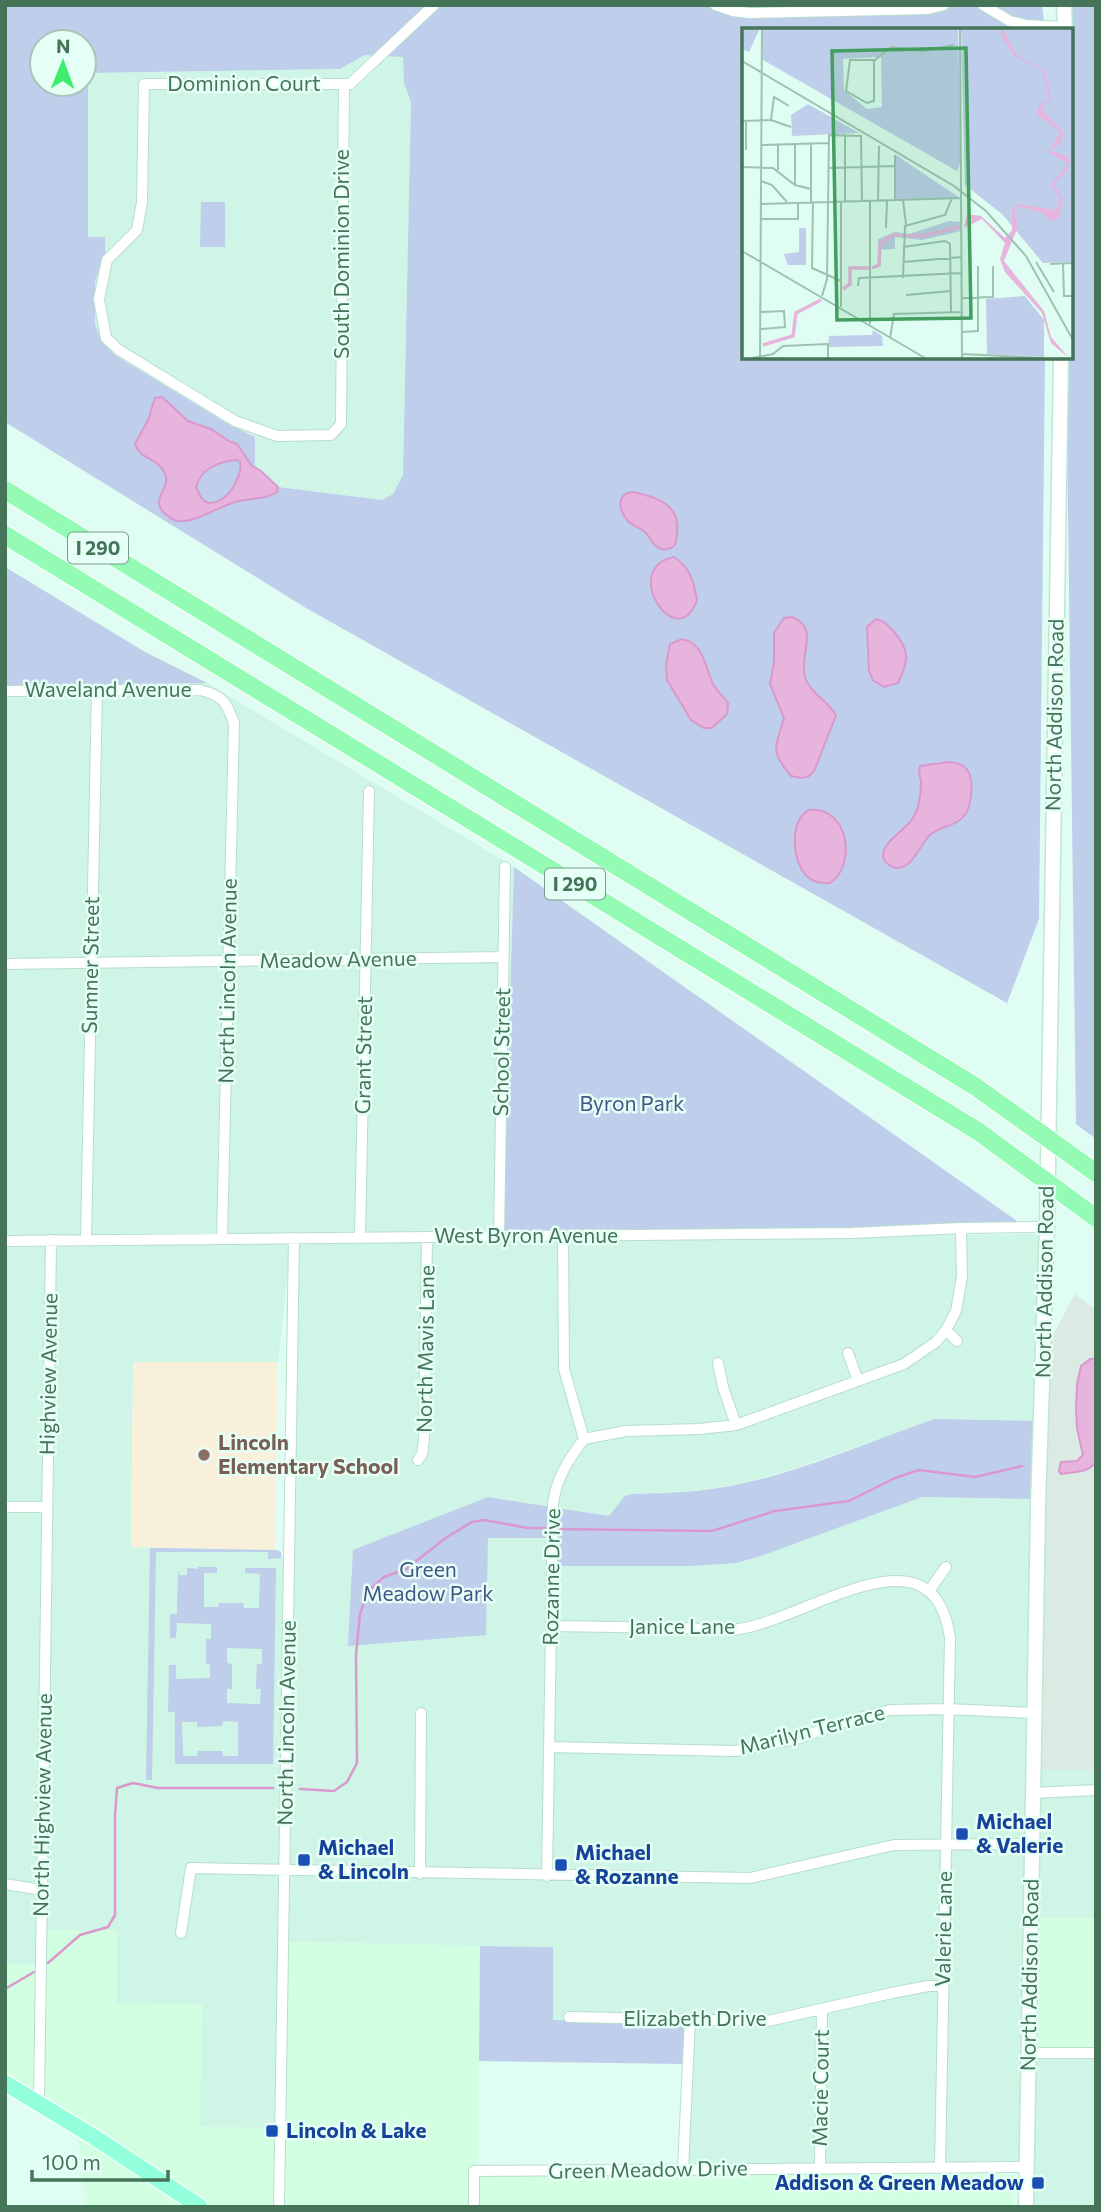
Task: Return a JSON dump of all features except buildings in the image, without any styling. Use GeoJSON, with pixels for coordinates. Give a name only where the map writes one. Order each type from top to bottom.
{"type":"FeatureCollection","features":[{"type":"Feature","properties":{"kind":"highway","name":"I 290"},"geometry":{"type":"LineString","coordinates":[[5,490],[976,1087],[1096,1173]]}},
{"type":"Feature","properties":{"kind":"highway","name":"I 290"},"geometry":{"type":"LineString","coordinates":[[5,535],[979,1132],[1096,1218]]}},
{"type":"Feature","properties":{"kind":"main road"},"geometry":{"type":"LineString","coordinates":[[5,2083],[200,2207]]}},
{"type":"Feature","properties":{"kind":"street"},"geometry":{"type":"LineString","coordinates":[[347,84],[434,5]]}},
{"type":"Feature","properties":{"kind":"street"},"geometry":{"type":"LineString","coordinates":[[715,5],[749,13],[929,9],[944,5]]}},
{"type":"Feature","properties":{"kind":"street"},"geometry":{"type":"LineString","coordinates":[[984,5],[999,9],[1010,21],[1065,28],[1064,5]]}},
{"type":"Feature","properties":{"kind":"street","name":"Dominion Court"},"geometry":{"type":"LineString","coordinates":[[341,424],[331,435],[277,436],[235,421],[119,351],[106,338],[99,299],[107,260],[137,230],[142,202],[144,84],[347,84]]}},
{"type":"Feature","properties":{"kind":"street","name":"South Dominion Drive"},"geometry":{"type":"LineString","coordinates":[[341,424],[347,84]]}},
{"type":"Feature","properties":{"kind":"street","name":"North Addison Road"},"geometry":{"type":"LineString","coordinates":[[1026,2207],[1061,359]]}},
{"type":"Feature","properties":{"kind":"street","name":"Sumner Street"},"geometry":{"type":"LineString","coordinates":[[86,1240],[97,689]]}},
{"type":"Feature","properties":{"kind":"street","name":"Waveland Avenue"},"geometry":{"type":"LineString","coordinates":[[5,691],[200,690],[217,694],[227,704],[234,723]]}},
{"type":"Feature","properties":{"kind":"street","name":"North Lincoln Avenue"},"geometry":{"type":"LineString","coordinates":[[222,1239],[234,723]]}},
{"type":"Feature","properties":{"kind":"street","name":"Grant Street"},"geometry":{"type":"LineString","coordinates":[[360,1236],[369,791]]}},
{"type":"Feature","properties":{"kind":"street","name":"School Street"},"geometry":{"type":"LineString","coordinates":[[499,1236],[505,867]]}},
{"type":"Feature","properties":{"kind":"street","name":"Meadow Avenue"},"geometry":{"type":"LineString","coordinates":[[5,964],[503,957]]}},
{"type":"Feature","properties":{"kind":"street","name":"West Byron Avenue"},"geometry":{"type":"LineString","coordinates":[[5,1241],[852,1233],[1046,1227]]}},
{"type":"Feature","properties":{"kind":"street"},"geometry":{"type":"LineString","coordinates":[[562,1236],[564,1369],[584,1439],[626,1431],[736,1425],[904,1364],[921,1354],[946,1330],[956,1311],[960,1294],[961,1228]]}},
{"type":"Feature","properties":{"kind":"street","name":"North Mavis Lane"},"geometry":{"type":"LineString","coordinates":[[418,1460],[422,1454],[424,1440],[427,1237]]}},
{"type":"Feature","properties":{"kind":"street","name":"North Lincoln Avenue"},"geometry":{"type":"LineString","coordinates":[[279,2207],[294,1238]]}},
{"type":"Feature","properties":{"kind":"street","name":"Highview Avenue"},"geometry":{"type":"LineString","coordinates":[[47,1507],[51,1241]]}},
{"type":"Feature","properties":{"kind":"street"},"geometry":{"type":"LineString","coordinates":[[946,1330],[957,1341]]}},
{"type":"Feature","properties":{"kind":"street"},"geometry":{"type":"LineString","coordinates":[[848,1353],[858,1381]]}},
{"type":"Feature","properties":{"kind":"street"},"geometry":{"type":"LineString","coordinates":[[718,1363],[736,1425]]}},
{"type":"Feature","properties":{"kind":"street","name":"Rozanne Drive"},"geometry":{"type":"LineString","coordinates":[[547,1876],[554,1492],[559,1478],[584,1439]]}},
{"type":"Feature","properties":{"kind":"street"},"geometry":{"type":"LineString","coordinates":[[5,1507],[47,1507]]}},
{"type":"Feature","properties":{"kind":"street","name":"North Highview Avenue"},"geometry":{"type":"LineString","coordinates":[[39,2103],[47,1507]]}},
{"type":"Feature","properties":{"kind":"street"},"geometry":{"type":"LineString","coordinates":[[929,1591],[946,1567]]}},
{"type":"Feature","properties":{"kind":"street","name":"Janice Lane"},"geometry":{"type":"LineString","coordinates":[[551,1626],[738,1629],[786,1616],[880,1581],[916,1583],[929,1591]]}},
{"type":"Feature","properties":{"kind":"street","name":"Valerie Lane"},"geometry":{"type":"LineString","coordinates":[[929,1591],[943,1607],[950,1637],[940,2167]]}},
{"type":"Feature","properties":{"kind":"street","name":"Marilyn Terrace"},"geometry":{"type":"LineString","coordinates":[[548,1747],[746,1750],[800,1738],[872,1714],[910,1709],[1034,1713]]}},
{"type":"Feature","properties":{"kind":"street"},"geometry":{"type":"LineString","coordinates":[[420,1874],[421,1713]]}},
{"type":"Feature","properties":{"kind":"street"},"geometry":{"type":"LineString","coordinates":[[1033,1793],[1096,1790]]}},
{"type":"Feature","properties":{"kind":"street"},"geometry":{"type":"LineString","coordinates":[[181,1933],[191,1868],[750,1878],[894,1845],[1032,1843]]}},
{"type":"Feature","properties":{"kind":"street"},"geometry":{"type":"LineString","coordinates":[[5,1884],[42,1890]]}},
{"type":"Feature","properties":{"kind":"street","name":"Elizabeth Drive"},"geometry":{"type":"LineString","coordinates":[[569,2017],[768,2021],[892,1993],[943,1986]]}},
{"type":"Feature","properties":{"kind":"street","name":"Macie Court"},"geometry":{"type":"LineString","coordinates":[[820,2168],[822,2009]]}},
{"type":"Feature","properties":{"kind":"street"},"geometry":{"type":"LineString","coordinates":[[682,2169],[690,2020]]}},
{"type":"Feature","properties":{"kind":"street"},"geometry":{"type":"LineString","coordinates":[[1028,2053],[1096,2053]]}},
{"type":"Feature","properties":{"kind":"street","name":"Green Meadow Drive"},"geometry":{"type":"LineString","coordinates":[[474,2207],[474,2171],[1026,2167]]}},
{"type":"Feature","properties":{"kind":"shaded area"},"geometry":{"type":"Polygon","coordinates":[[[365,55],[403,56],[404,83],[411,102],[403,475],[393,494],[382,500],[278,487],[255,468],[255,437],[223,421],[115,355],[102,341],[95,325],[95,281],[105,257],[105,237],[88,238],[87,98],[98,98],[98,73],[340,69],[365,55]]]}},
{"type":"Feature","properties":{"kind":"shaded area"},"geometry":{"type":"Polygon","coordinates":[[[162,397],[188,421],[211,429],[237,444],[252,466],[278,487],[277,492],[262,498],[235,502],[185,521],[171,519],[159,504],[165,475],[159,465],[140,453],[135,444],[148,420],[155,398],[162,397]],[[237,460],[217,464],[201,476],[196,488],[204,501],[213,503],[226,496],[236,483],[240,462],[237,460]]]}},
{"type":"Feature","properties":{"kind":"shaded area"},"geometry":{"type":"Polygon","coordinates":[[[632,492],[654,498],[669,507],[677,522],[675,545],[667,549],[659,548],[644,531],[629,522],[620,504],[623,496],[632,492]]]}},
{"type":"Feature","properties":{"kind":"shaded area"},"geometry":{"type":"Polygon","coordinates":[[[674,557],[684,565],[690,576],[697,600],[688,615],[677,618],[666,614],[657,604],[652,590],[652,576],[658,564],[674,557]]]}},
{"type":"Feature","properties":{"kind":"shaded area"},"geometry":{"type":"Polygon","coordinates":[[[5,567],[145,652],[207,683],[514,867],[503,1230],[5,1240],[5,567]]]}},
{"type":"Feature","properties":{"kind":"shaded area"},"geometry":{"type":"Polygon","coordinates":[[[792,617],[800,621],[807,633],[805,678],[836,715],[815,769],[811,775],[802,778],[791,776],[777,754],[777,742],[784,718],[770,684],[774,662],[774,633],[784,618],[792,617]]]}},
{"type":"Feature","properties":{"kind":"shaded area"},"geometry":{"type":"Polygon","coordinates":[[[876,619],[894,632],[903,645],[906,656],[898,683],[884,687],[873,680],[869,671],[867,627],[876,619]]]}},
{"type":"Feature","properties":{"kind":"shaded area"},"geometry":{"type":"Polygon","coordinates":[[[682,639],[695,645],[703,657],[713,684],[728,703],[727,714],[712,728],[704,728],[691,720],[667,680],[666,665],[670,644],[682,639]]]}},
{"type":"Feature","properties":{"kind":"shaded area"},"geometry":{"type":"Polygon","coordinates":[[[949,762],[964,767],[970,776],[971,795],[966,813],[956,823],[930,835],[907,864],[895,868],[883,858],[884,850],[910,822],[917,810],[921,791],[920,766],[949,762]]]}},
{"type":"Feature","properties":{"kind":"shaded area"},"geometry":{"type":"Polygon","coordinates":[[[809,810],[822,811],[833,817],[845,838],[844,863],[830,883],[816,882],[809,878],[803,872],[796,853],[795,832],[802,815],[809,810]]]}},
{"type":"Feature","properties":{"kind":"shaded area"},"geometry":{"type":"Polygon","coordinates":[[[1041,1234],[1039,1421],[935,1419],[793,1469],[740,1484],[704,1490],[632,1494],[625,1497],[609,1516],[488,1497],[487,1538],[555,1538],[736,1563],[922,1497],[1037,1499],[1022,2164],[681,2173],[688,2023],[553,2020],[553,1947],[288,1942],[297,1242],[1041,1234]]]}},
{"type":"Feature","properties":{"kind":"shaded area"},"geometry":{"type":"Polygon","coordinates":[[[291,1243],[278,1362],[133,1362],[131,1547],[275,1550],[286,1560],[277,2128],[199,2127],[202,2005],[117,2003],[45,1930],[54,1247],[291,1243]]]}},
{"type":"Feature","properties":{"kind":"shaded area"},"geometry":{"type":"Polygon","coordinates":[[[5,1245],[47,1245],[39,1965],[5,1964],[5,1245]]]}},
{"type":"Feature","properties":{"kind":"shaded area"},"geometry":{"type":"Polygon","coordinates":[[[1075,1294],[1096,1310],[1096,1770],[1038,1770],[1047,1346],[1075,1294]]]}},
{"type":"Feature","properties":{"kind":"shaded area"},"geometry":{"type":"Polygon","coordinates":[[[1090,1359],[1096,1359],[1096,1462],[1084,1470],[1061,1474],[1061,1462],[1077,1461],[1083,1455],[1077,1428],[1077,1384],[1081,1366],[1090,1359]]]}},
{"type":"Feature","properties":{"kind":"shaded area","name":"Lincoln Elementary School"},"geometry":{"type":"Polygon","coordinates":[[[133,1362],[278,1362],[275,1550],[131,1547],[133,1362]]]}},
{"type":"Feature","properties":{"kind":"shaded area"},"geometry":{"type":"Polygon","coordinates":[[[1038,1770],[1096,1770],[1096,1918],[1038,1918],[1038,1770]]]}},
{"type":"Feature","properties":{"kind":"shaded area"},"geometry":{"type":"Polygon","coordinates":[[[1038,1918],[1096,1918],[1095,2050],[1036,2055],[1038,1918]]]}},
{"type":"Feature","properties":{"kind":"shaded area"},"geometry":{"type":"Polygon","coordinates":[[[45,1930],[117,1930],[117,2003],[202,2004],[200,2127],[285,2128],[288,1942],[480,1946],[478,2174],[1014,2175],[1013,2207],[207,2207],[42,2102],[45,1930]]]}},
{"type":"Feature","properties":{"kind":"shaded area"},"geometry":{"type":"Polygon","coordinates":[[[5,1964],[39,1965],[37,2099],[5,2080],[5,1964]]]}},
{"type":"Feature","properties":{"kind":"shaded area"},"geometry":{"type":"Polygon","coordinates":[[[1096,2027],[1096,2207],[1034,2207],[1036,2055],[1095,2050],[1096,2027]]]}},
{"type":"Feature","properties":{"kind":"shaded area"},"geometry":{"type":"Polygon","coordinates":[[[78,2132],[194,2207],[86,2207],[78,2132]]]}},
{"type":"Feature","properties":{"kind":"green space"},"geometry":{"type":"Polygon","coordinates":[[[5,5],[1042,5],[1045,28],[742,28],[742,359],[1045,359],[1039,919],[1007,1003],[306,608],[5,422],[5,5]],[[28,28],[28,98],[88,98],[88,237],[105,237],[105,257],[95,281],[95,325],[102,341],[115,355],[223,421],[255,437],[255,468],[278,487],[382,500],[393,494],[403,475],[411,102],[404,83],[403,57],[365,55],[340,69],[98,73],[98,28],[28,28]]]}},
{"type":"Feature","properties":{"kind":"green space"},"geometry":{"type":"Polygon","coordinates":[[[1062,5],[1096,5],[1096,1139],[1076,1124],[1066,359],[1073,359],[1073,28],[1070,28],[1062,5]]]}},
{"type":"Feature","properties":{"kind":"green space"},"geometry":{"type":"Polygon","coordinates":[[[201,202],[225,202],[225,247],[200,247],[201,202]]]}},
{"type":"Feature","properties":{"kind":"green space"},"geometry":{"type":"Polygon","coordinates":[[[5,567],[145,652],[207,683],[5,686],[5,567]]]}},
{"type":"Feature","properties":{"kind":"green space","name":"Byron Park"},"geometry":{"type":"Polygon","coordinates":[[[514,867],[1027,1228],[503,1230],[514,867]]]}},
{"type":"Feature","properties":{"kind":"green space","name":"Green Meadow Park"},"geometry":{"type":"Polygon","coordinates":[[[935,1419],[1039,1421],[1037,1499],[922,1497],[736,1563],[689,1566],[554,1566],[555,1538],[488,1538],[486,1635],[348,1646],[353,1550],[488,1497],[609,1516],[625,1496],[713,1489],[740,1484],[813,1463],[935,1419]]]}},
{"type":"Feature","properties":{"kind":"green space"},"geometry":{"type":"Polygon","coordinates":[[[150,1548],[277,1550],[281,1552],[281,1558],[268,1559],[268,1552],[156,1552],[152,1780],[146,1780],[150,1548]]]}},
{"type":"Feature","properties":{"kind":"green space"},"geometry":{"type":"Polygon","coordinates":[[[217,1567],[217,1573],[204,1573],[204,1607],[218,1607],[219,1603],[243,1603],[244,1608],[259,1608],[260,1574],[245,1573],[245,1568],[276,1568],[273,1764],[175,1764],[175,1712],[168,1712],[169,1665],[176,1665],[176,1679],[210,1678],[210,1664],[206,1664],[206,1639],[211,1639],[211,1624],[177,1623],[176,1638],[170,1638],[170,1614],[177,1614],[178,1569],[179,1575],[187,1575],[187,1568],[217,1567]],[[227,1648],[227,1663],[232,1664],[232,1689],[227,1689],[227,1703],[260,1704],[261,1689],[256,1689],[257,1664],[262,1664],[262,1649],[227,1648]],[[223,1721],[222,1726],[197,1727],[197,1722],[182,1722],[183,1756],[197,1756],[198,1751],[222,1751],[223,1756],[238,1756],[238,1722],[223,1721]]]}},
{"type":"Feature","properties":{"kind":"green space"},"geometry":{"type":"Polygon","coordinates":[[[480,1946],[553,1947],[553,2020],[688,2023],[685,2064],[479,2061],[480,1946]]]}},
{"type":"Feature","properties":{"kind":"waterway"},"geometry":{"type":"LineString","coordinates":[[556,1529],[712,1531],[775,1511],[849,1501],[895,1478],[919,1470],[975,1477],[1022,1466]]}},
{"type":"Feature","properties":{"kind":"waterway"},"geometry":{"type":"LineString","coordinates":[[300,1789],[334,1791],[347,1782],[357,1763],[356,1655],[360,1614],[368,1591],[384,1577],[406,1569],[447,1537],[472,1522],[484,1520],[528,1528],[549,1528]]}},
{"type":"Feature","properties":{"kind":"waterway"},"geometry":{"type":"LineString","coordinates":[[48,1963],[80,1935],[108,1927],[115,1915],[117,1788],[133,1783],[158,1788],[273,1788]]}},
{"type":"Feature","properties":{"kind":"waterway"},"geometry":{"type":"LineString","coordinates":[[5,1989],[34,1972]]}},
{"type":"Feature","properties":{"kind":"place","name":"Lincoln Elementary School"},"geometry":{"type":"Point","coordinates":[204,1455]}},
{"type":"Feature","properties":{"kind":"place","name":"Michael & Valerie"},"geometry":{"type":"Point","coordinates":[962,1834]}},
{"type":"Feature","properties":{"kind":"place","name":"Michael & Lincoln"},"geometry":{"type":"Point","coordinates":[304,1860]}},
{"type":"Feature","properties":{"kind":"place","name":"Michael & Rozanne"},"geometry":{"type":"Point","coordinates":[561,1865]}},
{"type":"Feature","properties":{"kind":"place","name":"Lincoln & Lake"},"geometry":{"type":"Point","coordinates":[272,2131]}},
{"type":"Feature","properties":{"kind":"place","name":"Addison & Green Meadow"},"geometry":{"type":"Point","coordinates":[1038,2183]}}]}
